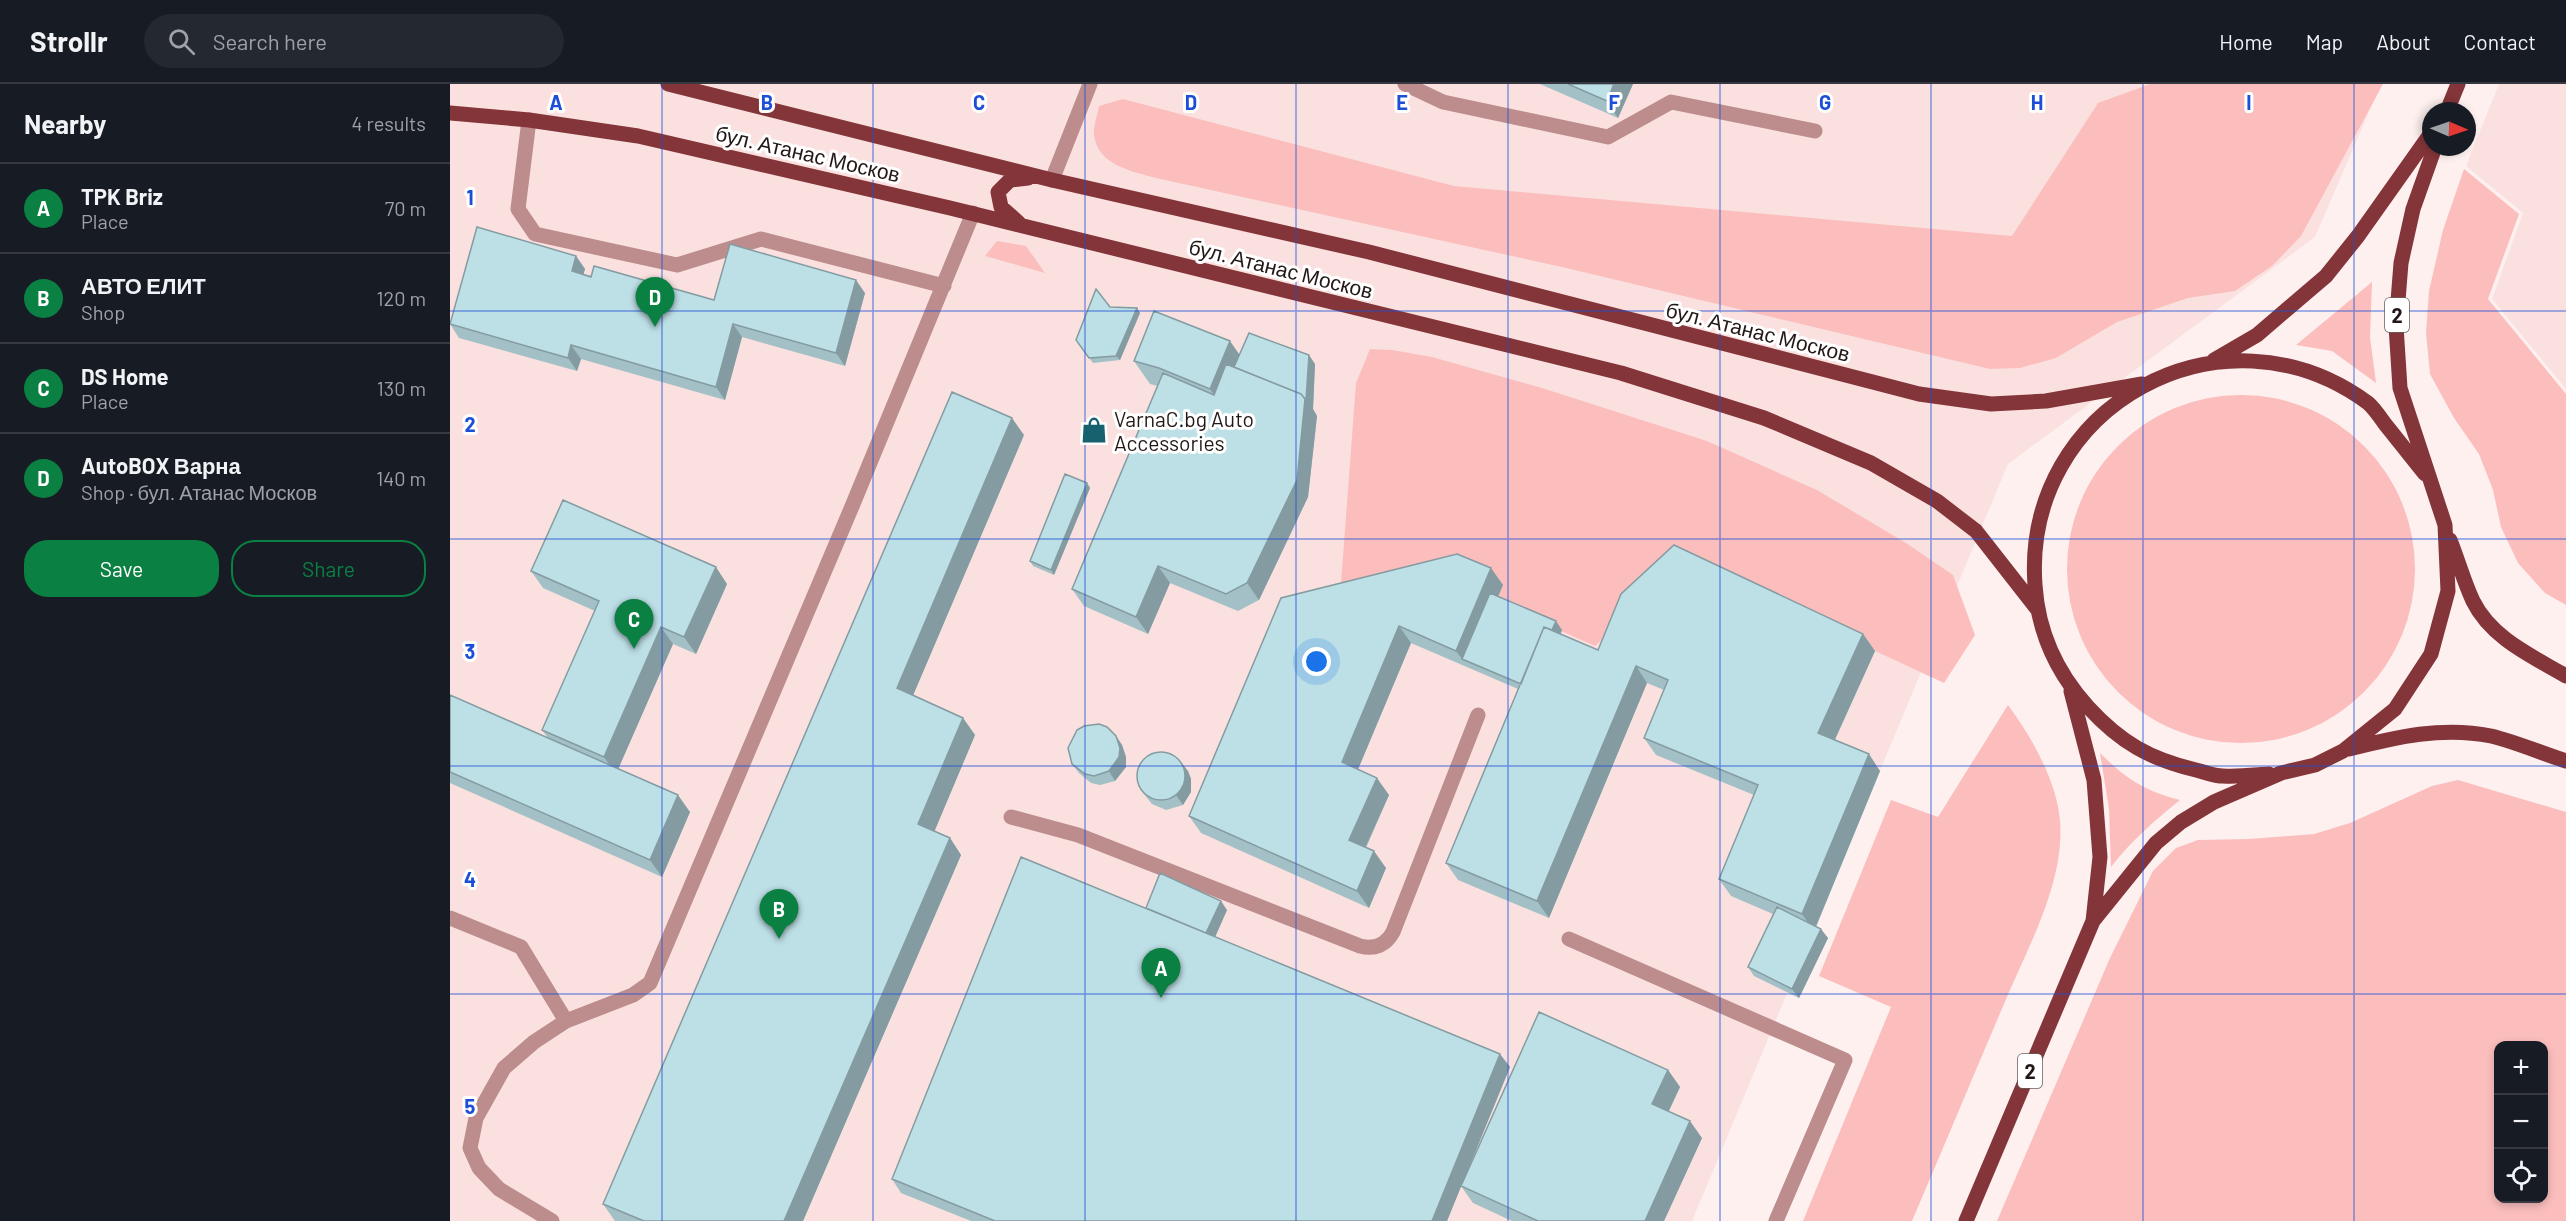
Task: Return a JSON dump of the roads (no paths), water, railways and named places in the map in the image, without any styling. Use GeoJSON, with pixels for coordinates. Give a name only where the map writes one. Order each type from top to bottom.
{"type":"FeatureCollection","features":[{"type":"Feature","properties":{"kind":"main road","name":"бул. Атанас Москов"},"geometry":{"type":"LineString","coordinates":[[668,84],[1052,180],[1369,252],[1919,394],[1991,404],[2046,401],[2142,384]]}},
{"type":"Feature","properties":{"kind":"main road"},"geometry":{"type":"LineString","coordinates":[[2451,102],[2458,84]]}},
{"type":"Feature","properties":{"kind":"main road","name":"бул. Атанас Москов"},"geometry":{"type":"LineString","coordinates":[[450,113],[529,120],[638,136],[973,213],[1621,373],[1764,418],[1870,463],[1937,501],[1976,531],[2037,609]]}},
{"type":"Feature","properties":{"kind":"main road","name":"2"},"geometry":{"type":"LineString","coordinates":[[2211,361],[2257,335],[2326,276],[2358,236],[2422,146]]}},
{"type":"Feature","properties":{"kind":"main road","name":"2"},"geometry":{"type":"LineString","coordinates":[[1966,1221],[2093,921],[2156,843],[2181,822],[2214,802],[2281,773],[2315,765],[2343,750],[2395,709],[2431,654],[2448,591],[2445,525],[2400,388],[2396,326],[2401,263],[2413,209],[2432,156]]}},
{"type":"Feature","properties":{"kind":"main road"},"geometry":{"type":"LineString","coordinates":[[1022,226],[1001,207],[998,192],[1010,180],[1052,180]]}},
{"type":"Feature","properties":{"kind":"main road","name":"2"},"geometry":{"type":"LineString","coordinates":[[2281,773],[2221,776],[2163,762],[2112,732],[2071,688],[2050,650],[2037,609],[2033,556],[2043,504],[2066,456],[2099,415],[2142,384],[2176,370],[2211,361],[2267,361],[2321,375],[2369,404],[2431,483]]}},
{"type":"Feature","properties":{"kind":"main road"},"geometry":{"type":"LineString","coordinates":[[2445,525],[2474,603],[2492,627],[2514,646],[2566,676]]}},
{"type":"Feature","properties":{"kind":"main road","name":"2"},"geometry":{"type":"LineString","coordinates":[[2071,688],[2094,780],[2100,857],[2093,921]]}},
{"type":"Feature","properties":{"kind":"main road"},"geometry":{"type":"LineString","coordinates":[[2343,750],[2399,736],[2438,732],[2491,736],[2566,761]]}},
{"type":"Feature","properties":{"kind":"lane"},"geometry":{"type":"LineString","coordinates":[[1052,180],[1090,84]]}},
{"type":"Feature","properties":{"kind":"lane"},"geometry":{"type":"LineString","coordinates":[[1405,84],[1443,102],[1608,137],[1671,102],[1815,131]]}},
{"type":"Feature","properties":{"kind":"lane"},"geometry":{"type":"LineString","coordinates":[[529,120],[518,209],[535,234],[677,266],[761,239],[944,286]]}},
{"type":"Feature","properties":{"kind":"lane"},"geometry":{"type":"LineString","coordinates":[[552,1221],[499,1189],[479,1168],[470,1148],[476,1118],[504,1068],[534,1042],[566,1022],[633,995],[650,983],[973,213]]}},
{"type":"Feature","properties":{"kind":"lane"},"geometry":{"type":"LineString","coordinates":[[1011,817],[1078,835],[1360,946],[1376,948],[1383,944],[1393,932],[1479,715]]}},
{"type":"Feature","properties":{"kind":"lane"},"geometry":{"type":"LineString","coordinates":[[450,918],[521,947],[566,1022]]}},
{"type":"Feature","properties":{"kind":"lane"},"geometry":{"type":"LineString","coordinates":[[1569,939],[1845,1060],[1776,1221]]}},
{"type":"Feature","properties":{"kind":"place","name":"AutoBOX Варна"},"geometry":{"type":"Point","coordinates":[655,327]}},
{"type":"Feature","properties":{"kind":"place","name":"VarnaC.bg Auto Accessories"},"geometry":{"type":"Point","coordinates":[1094,430]}},
{"type":"Feature","properties":{"kind":"place","name":"DS Home"},"geometry":{"type":"Point","coordinates":[634,649]}},
{"type":"Feature","properties":{"kind":"place","name":"АВТО ЕЛИТ"},"geometry":{"type":"Point","coordinates":[779,939]}},
{"type":"Feature","properties":{"kind":"place","name":"TPK Briz"},"geometry":{"type":"Point","coordinates":[1161,998]}}]}
